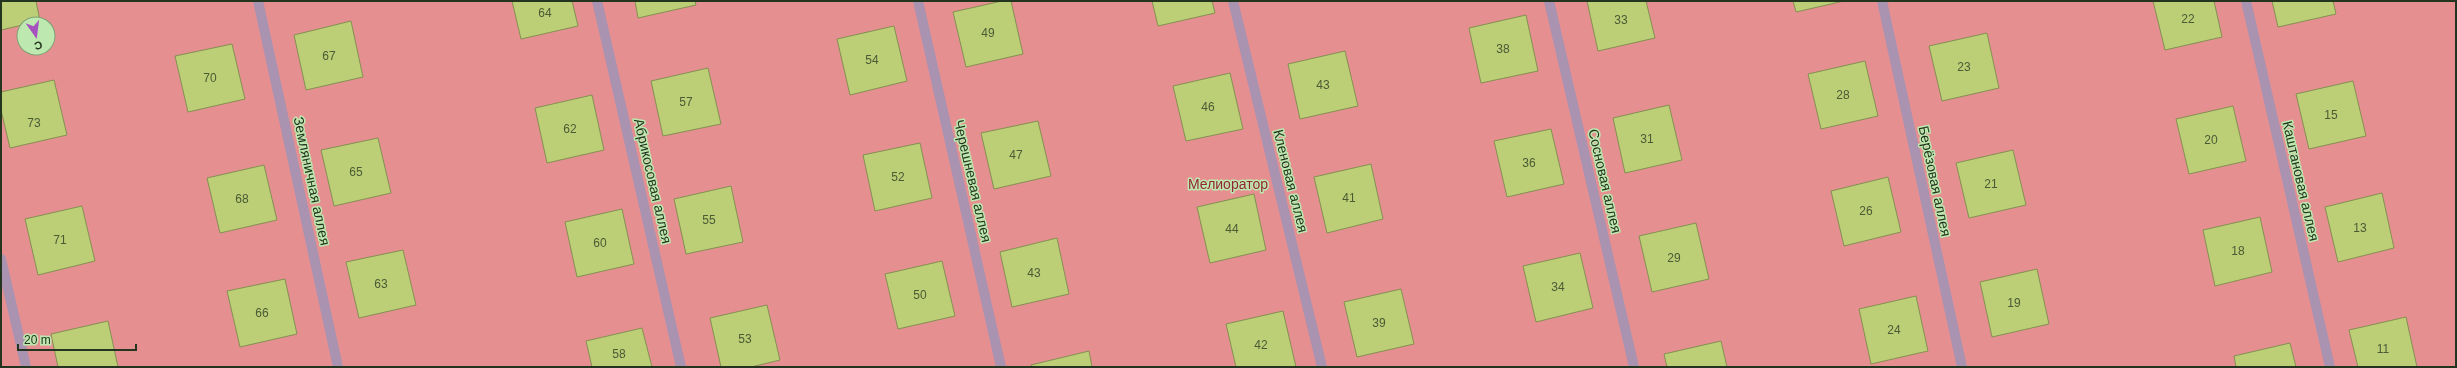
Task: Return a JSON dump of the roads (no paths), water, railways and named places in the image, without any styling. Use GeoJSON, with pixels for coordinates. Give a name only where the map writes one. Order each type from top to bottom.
{"type":"FeatureCollection","features":[{"type":"Feature","properties":{"kind":"street","name":"Земляничная аллея"},"geometry":{"type":"LineString","coordinates":[[258,1],[338,367]]}},
{"type":"Feature","properties":{"kind":"street","name":"Абрикосовая аллея"},"geometry":{"type":"LineString","coordinates":[[597,1],[681,367]]}},
{"type":"Feature","properties":{"kind":"street","name":"Черешневая аллея"},"geometry":{"type":"LineString","coordinates":[[918,1],[1001,367]]}},
{"type":"Feature","properties":{"kind":"street","name":"Кленовая аллея"},"geometry":{"type":"LineString","coordinates":[[1233,1],[1322,367]]}},
{"type":"Feature","properties":{"kind":"street","name":"Сосновая аллея"},"geometry":{"type":"LineString","coordinates":[[1549,1],[1634,367]]}},
{"type":"Feature","properties":{"kind":"street","name":"Берёзовая аллея"},"geometry":{"type":"LineString","coordinates":[[1882,1],[1962,367]]}},
{"type":"Feature","properties":{"kind":"street","name":"Каштановая аллея"},"geometry":{"type":"LineString","coordinates":[[2246,1],[2330,367]]}},
{"type":"Feature","properties":{"kind":"street"},"geometry":{"type":"LineString","coordinates":[[1,259],[26,367]]}},
{"type":"Feature","properties":{"kind":"park label","name":"Мелиоратор"},"geometry":{"type":"Point","coordinates":[1228,184]}}]}
